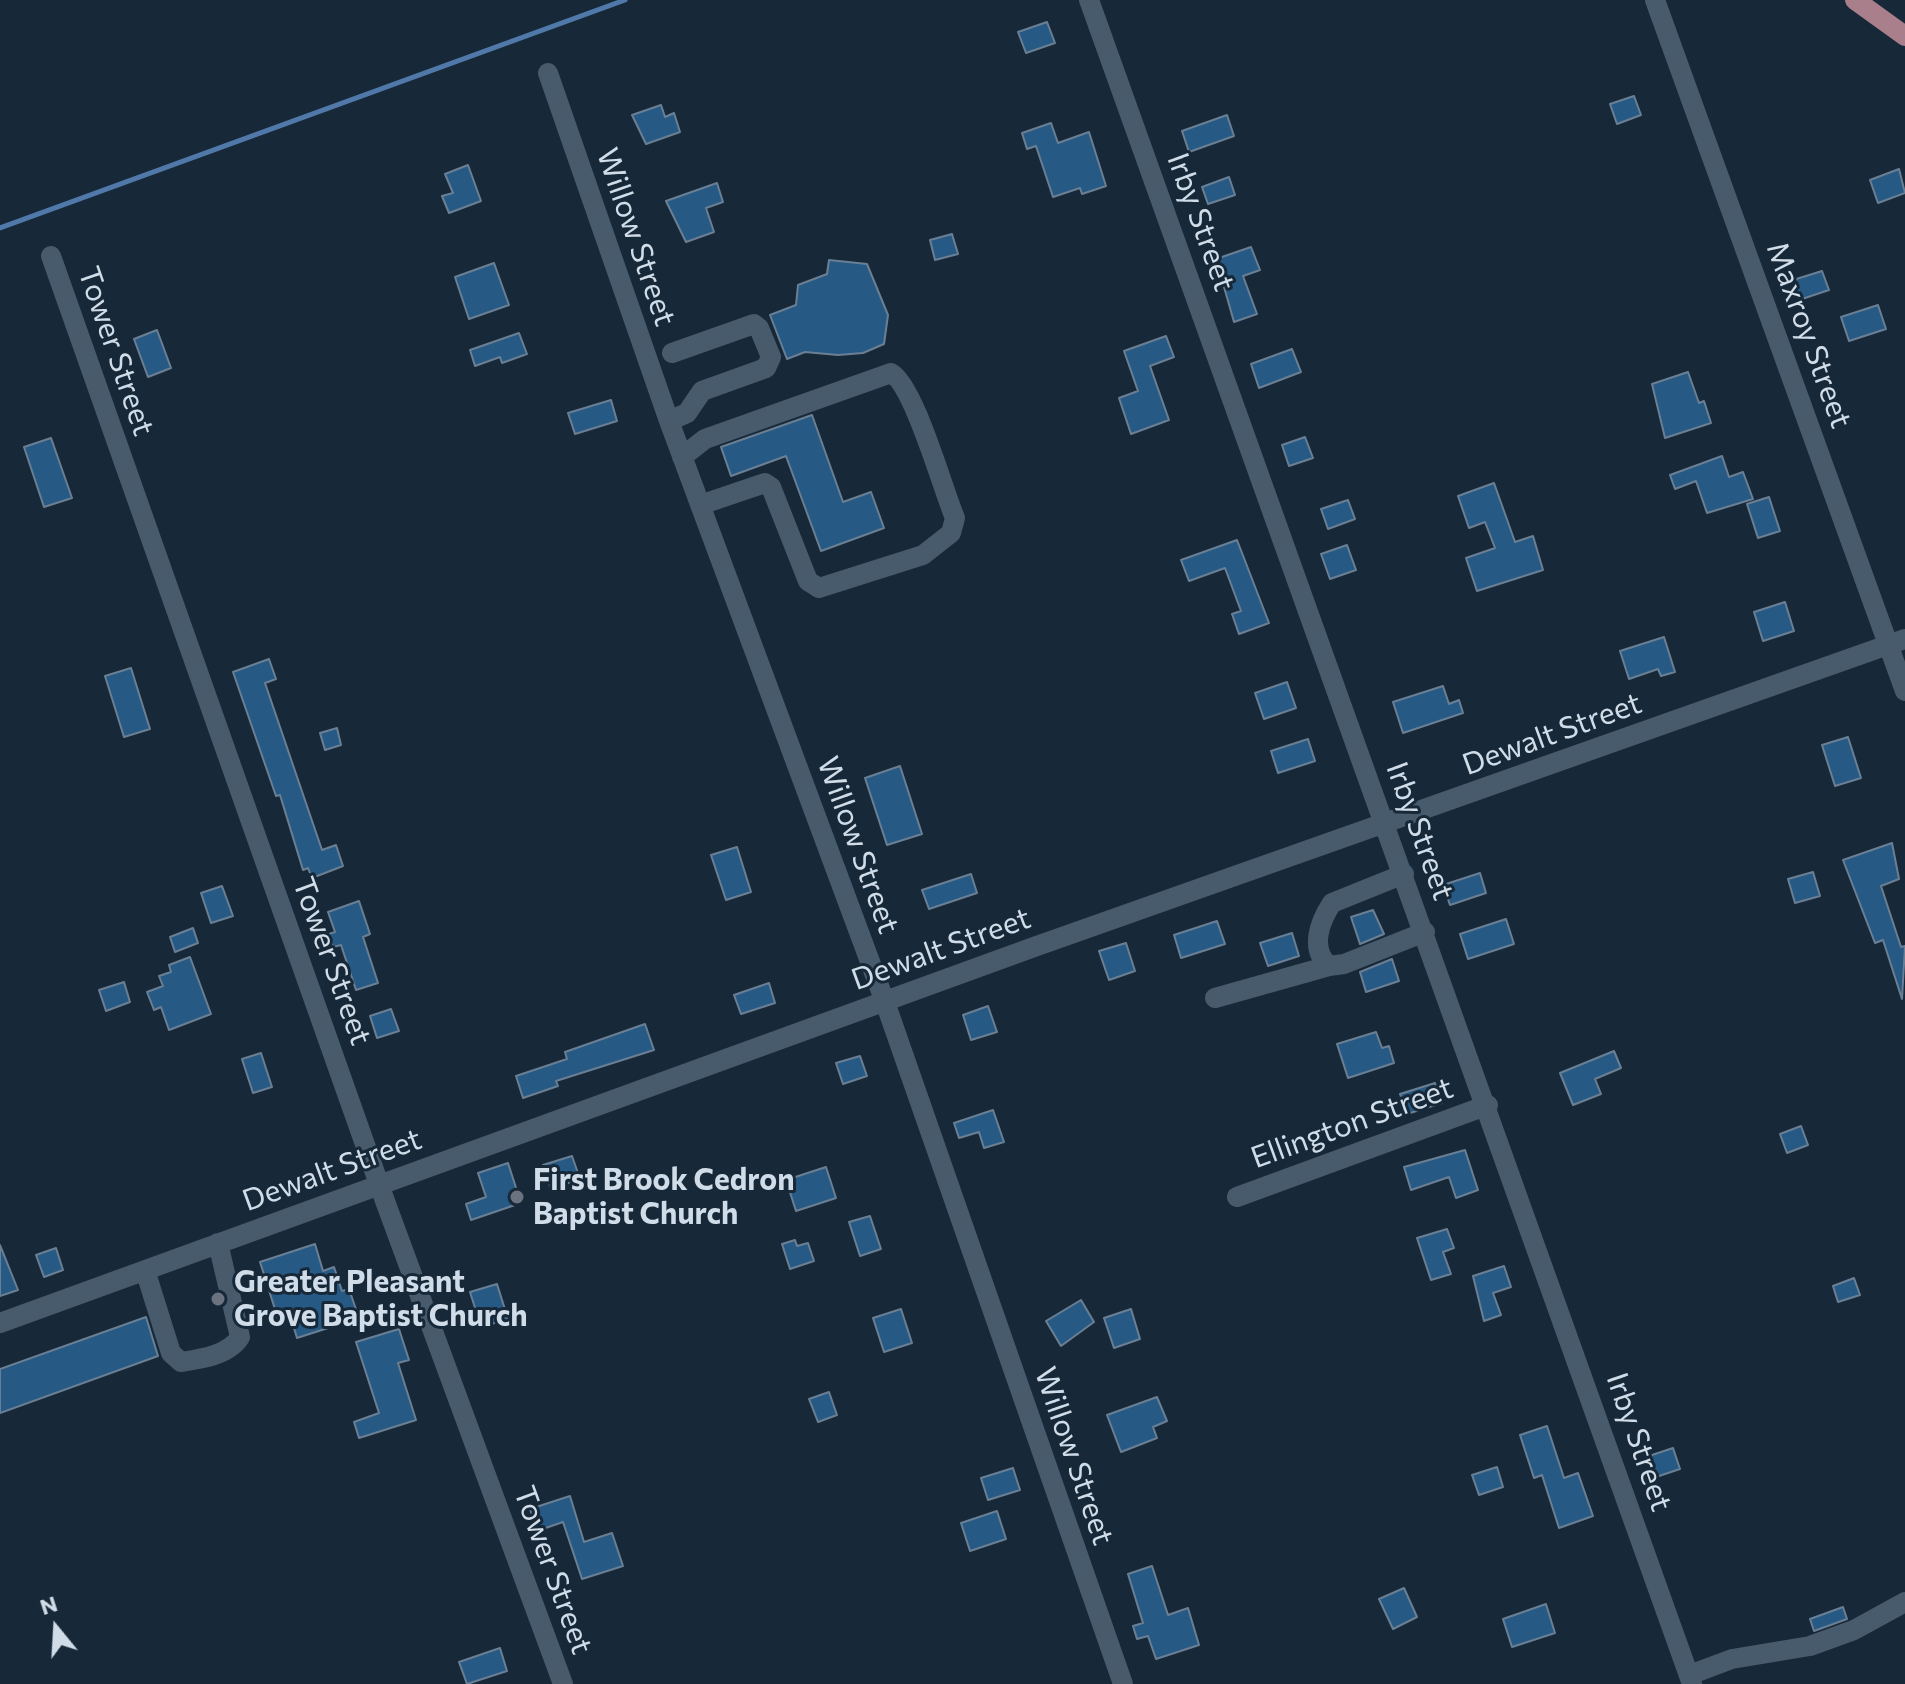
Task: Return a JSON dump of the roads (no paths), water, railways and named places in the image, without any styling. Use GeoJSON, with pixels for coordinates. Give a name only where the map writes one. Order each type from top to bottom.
{"type":"FeatureCollection","features":[{"type":"Feature","properties":{"kind":"main road"},"geometry":{"type":"LineString","coordinates":[[1855,0],[1905,36]]}},
{"type":"Feature","properties":{"kind":"street","name":"Irby Street"},"geometry":{"type":"LineString","coordinates":[[1089,0],[1488,1105],[1690,1679]]}},
{"type":"Feature","properties":{"kind":"street","name":"Maxroy Street"},"geometry":{"type":"LineString","coordinates":[[1655,0],[1897,642],[1905,691]]}},
{"type":"Feature","properties":{"kind":"street","name":"Willow Street"},"geometry":{"type":"LineString","coordinates":[[548,73],[682,457],[885,1002],[1123,1684]]}},
{"type":"Feature","properties":{"kind":"street","name":"Tower Street"},"geometry":{"type":"LineString","coordinates":[[51,256],[379,1185],[563,1684]]}},
{"type":"Feature","properties":{"kind":"street"},"geometry":{"type":"LineString","coordinates":[[669,421],[687,413],[702,391],[766,368],[771,357],[754,324],[672,353]]}},
{"type":"Feature","properties":{"kind":"street"},"geometry":{"type":"LineString","coordinates":[[682,457],[705,439],[891,373],[900,378],[916,414],[955,518],[951,533],[923,555],[819,588],[808,581],[777,494],[765,483],[700,505]]}},
{"type":"Feature","properties":{"kind":"street","name":"Dewalt Street"},"geometry":{"type":"LineString","coordinates":[[0,1323],[885,1002],[1897,642]]}},
{"type":"Feature","properties":{"kind":"street"},"geometry":{"type":"LineString","coordinates":[[1329,966],[1319,952],[1318,942],[1323,917],[1332,903],[1404,874]]}},
{"type":"Feature","properties":{"kind":"street"},"geometry":{"type":"LineString","coordinates":[[1215,998],[1344,964],[1425,932]]}},
{"type":"Feature","properties":{"kind":"street","name":"Ellington Street"},"geometry":{"type":"LineString","coordinates":[[1237,1197],[1488,1105]]}},
{"type":"Feature","properties":{"kind":"street"},"geometry":{"type":"LineString","coordinates":[[145,1270],[171,1353],[181,1362],[202,1359],[235,1346],[240,1337],[218,1243]]}},
{"type":"Feature","properties":{"kind":"street"},"geometry":{"type":"LineString","coordinates":[[1690,1679],[1732,1659],[1810,1646],[1854,1630],[1905,1602]]}},
{"type":"Feature","properties":{"kind":"waterway"},"geometry":{"type":"LineString","coordinates":[[0,228],[625,0]]}},
{"type":"Feature","properties":{"kind":"place","name":"First Brook Cedron Baptist Church"},"geometry":{"type":"Point","coordinates":[517,1197]}},
{"type":"Feature","properties":{"kind":"place","name":"Greater Pleasant Grove Baptist Church"},"geometry":{"type":"Point","coordinates":[218,1299]}}]}
